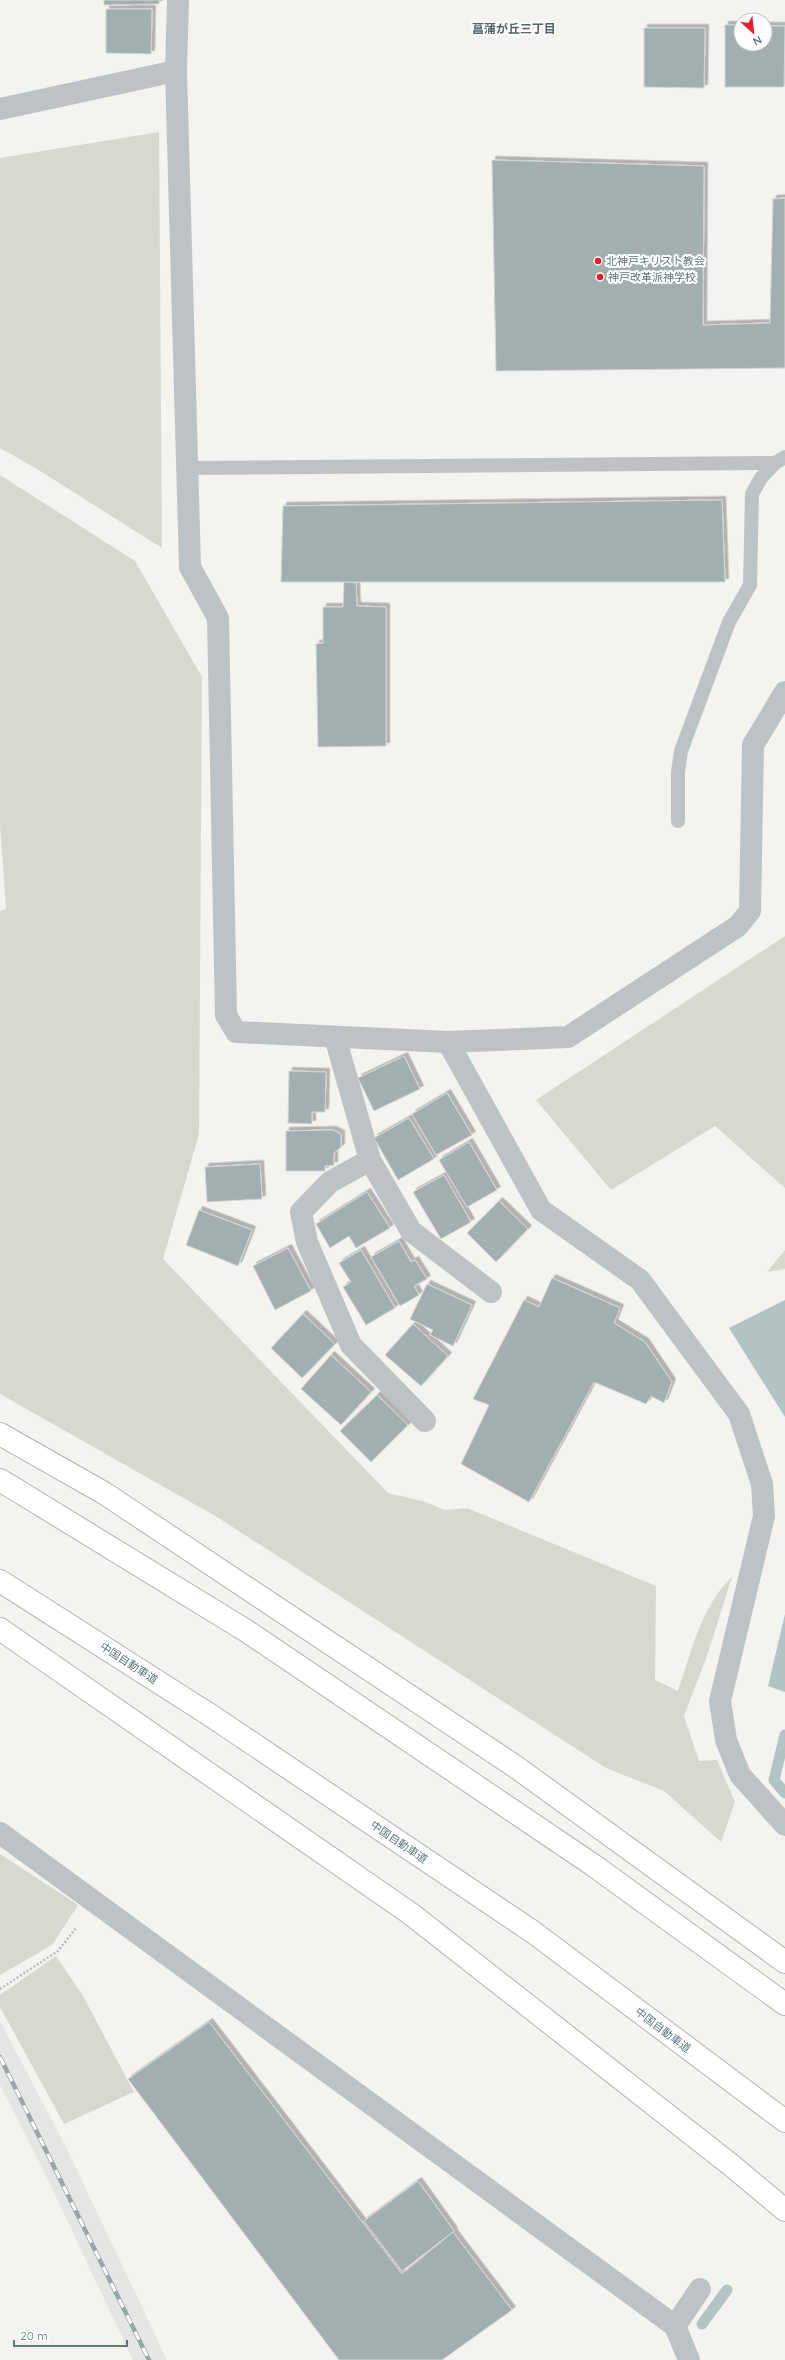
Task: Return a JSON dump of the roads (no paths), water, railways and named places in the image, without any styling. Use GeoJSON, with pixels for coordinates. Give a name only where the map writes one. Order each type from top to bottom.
{"type":"FeatureCollection","features":[{"type":"Feature","properties":{"kind":"highway"},"geometry":{"type":"LineString","coordinates":[[0,1434],[104,1493],[516,1767],[785,1962]]}},
{"type":"Feature","properties":{"kind":"highway"},"geometry":{"type":"LineString","coordinates":[[0,1480],[245,1630],[594,1865],[785,2004]]}},
{"type":"Feature","properties":{"kind":"highway","name":"中国自動車道"},"geometry":{"type":"LineString","coordinates":[[0,1581],[210,1715],[533,1932],[785,2122]]}},
{"type":"Feature","properties":{"kind":"highway"},"geometry":{"type":"LineString","coordinates":[[0,1629],[411,1914],[785,2210]]}},
{"type":"Feature","properties":{"kind":"street"},"geometry":{"type":"LineString","coordinates":[[178,0],[176,71],[190,567],[218,618],[226,1015],[236,1032],[448,1042],[568,1038],[738,926],[750,911],[753,745],[785,692]]}},
{"type":"Feature","properties":{"kind":"street"},"geometry":{"type":"LineString","coordinates":[[0,110],[176,71]]}},
{"type":"Feature","properties":{"kind":"street"},"geometry":{"type":"LineString","coordinates":[[335,1037],[370,1160],[411,1231],[491,1292]]}},
{"type":"Feature","properties":{"kind":"street"},"geometry":{"type":"LineString","coordinates":[[448,1042],[541,1210],[640,1280],[739,1414],[762,1484],[764,1516],[720,1701],[726,1740],[740,1775],[785,1825]]}},
{"type":"Feature","properties":{"kind":"street"},"geometry":{"type":"LineString","coordinates":[[370,1160],[330,1182],[301,1212],[307,1242],[350,1345],[426,1421]]}},
{"type":"Feature","properties":{"kind":"street"},"geometry":{"type":"LineString","coordinates":[[0,1833],[675,2326],[689,2360]]}},
{"type":"Feature","properties":{"kind":"street"},"geometry":{"type":"LineString","coordinates":[[675,2326],[700,2289]]}},
{"type":"Feature","properties":{"kind":"lane"},"geometry":{"type":"LineString","coordinates":[[188,468],[780,460]]}},
{"type":"Feature","properties":{"kind":"lane"},"geometry":{"type":"LineString","coordinates":[[678,821],[678,772],[681,751],[729,622],[750,585],[752,494],[761,478],[780,460]]}},
{"type":"Feature","properties":{"kind":"waterway"},"geometry":{"type":"LineString","coordinates":[[785,1735],[774,1780],[785,1793]]}},
{"type":"Feature","properties":{"kind":"waterway"},"geometry":{"type":"LineString","coordinates":[[702,2324],[727,2290]]}},
{"type":"Feature","properties":{"kind":"railway"},"geometry":{"type":"LineString","coordinates":[[0,2057],[149,2360]]}},
{"type":"Feature","properties":{"kind":"place","name":"北神戸キリスト教会"},"geometry":{"type":"Point","coordinates":[598,261]}},
{"type":"Feature","properties":{"kind":"place","name":"神戸改革派神学校"},"geometry":{"type":"Point","coordinates":[600,277]}},
{"type":"Feature","properties":{"kind":"district","name":"菖蒲が丘三丁目"},"geometry":{"type":"Point","coordinates":[514,28]}}]}
